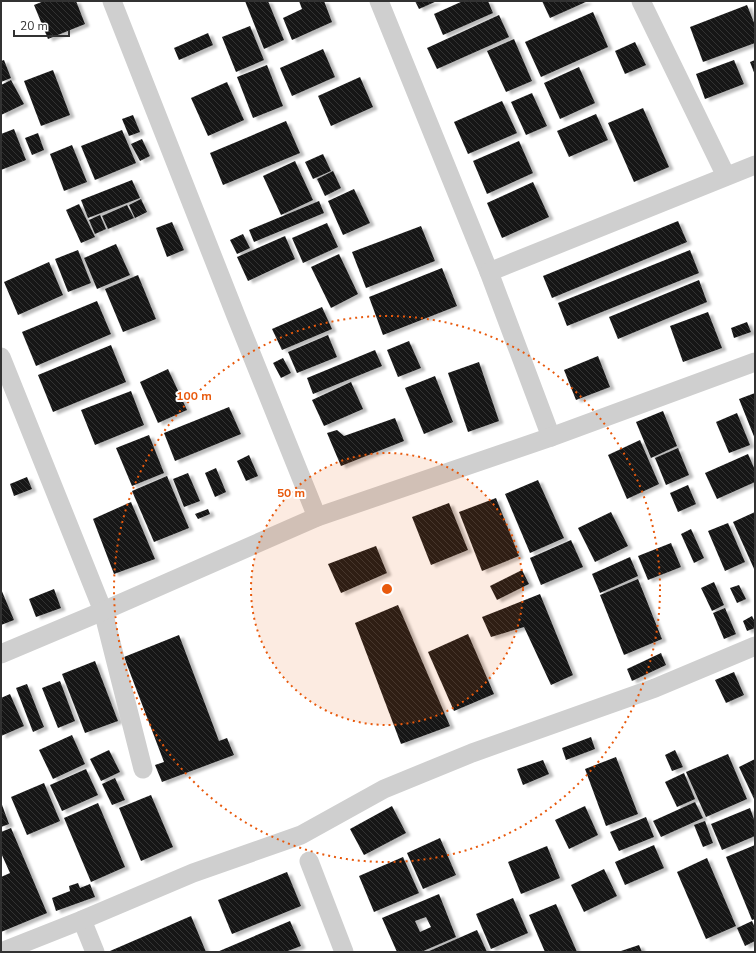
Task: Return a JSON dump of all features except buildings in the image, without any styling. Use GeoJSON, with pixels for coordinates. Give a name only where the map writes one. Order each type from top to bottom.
{"type":"FeatureCollection","features":[{"type":"Feature","properties":{"kind":"street"},"geometry":{"type":"LineString","coordinates":[[112,1],[317,517]]}},
{"type":"Feature","properties":{"kind":"street"},"geometry":{"type":"LineString","coordinates":[[379,1],[489,272],[551,437]]}},
{"type":"Feature","properties":{"kind":"street"},"geometry":{"type":"LineString","coordinates":[[641,1],[726,176]]}},
{"type":"Feature","properties":{"kind":"street"},"geometry":{"type":"LineString","coordinates":[[489,272],[755,165]]}},
{"type":"Feature","properties":{"kind":"street"},"geometry":{"type":"LineString","coordinates":[[1,357],[8,393],[103,611],[144,769]]}},
{"type":"Feature","properties":{"kind":"street"},"geometry":{"type":"LineString","coordinates":[[1,654],[317,517],[551,437],[755,362]]}},
{"type":"Feature","properties":{"kind":"street"},"geometry":{"type":"LineString","coordinates":[[1,952],[82,920],[193,873],[300,835],[384,789],[465,756],[655,688],[755,646]]}},
{"type":"Feature","properties":{"kind":"street"},"geometry":{"type":"LineString","coordinates":[[309,861],[344,952]]}},
{"type":"Feature","properties":{"kind":"street"},"geometry":{"type":"LineString","coordinates":[[82,920],[95,952]]}}]}
